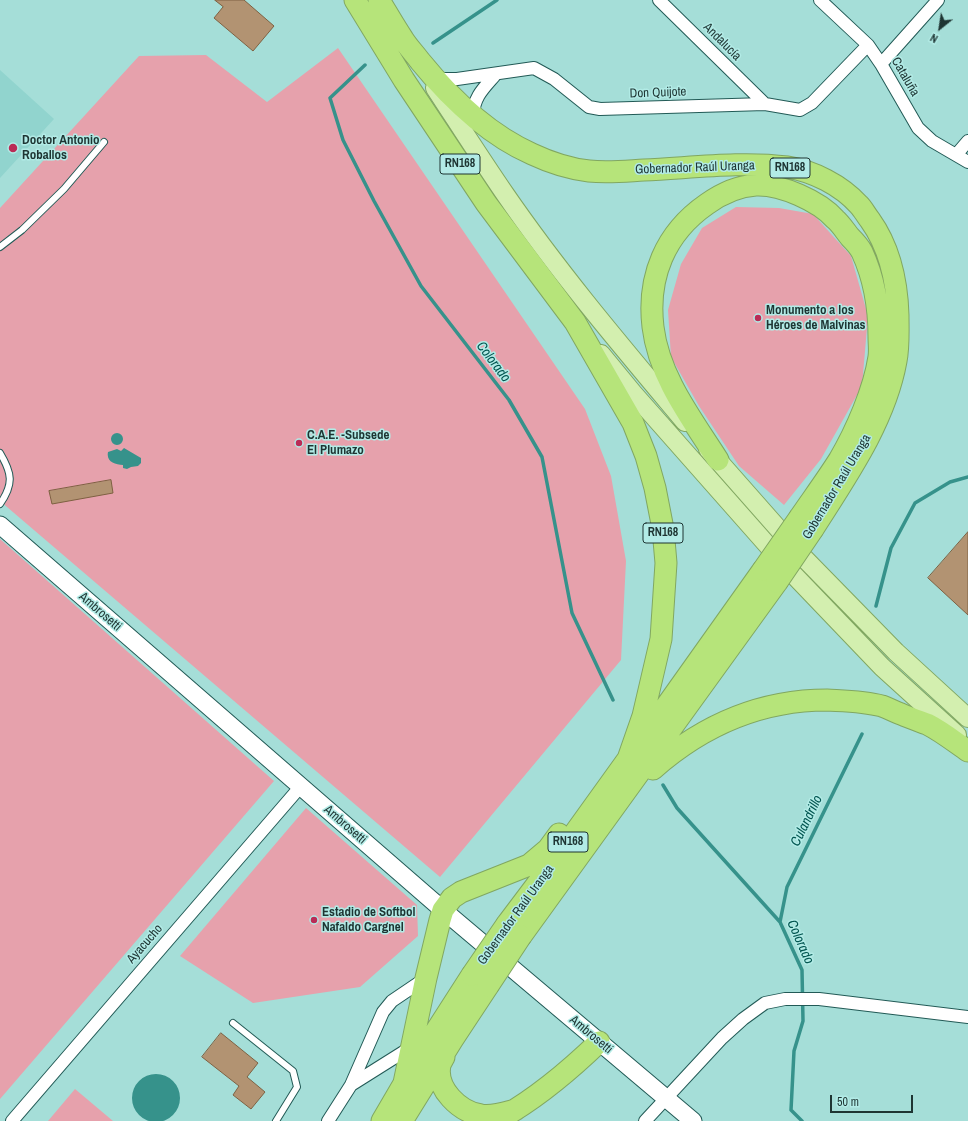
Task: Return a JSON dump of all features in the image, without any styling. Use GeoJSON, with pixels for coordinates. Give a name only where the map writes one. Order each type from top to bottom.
{"type":"FeatureCollection","features":[{"type":"Feature","properties":{"kind":"highway","name":"Gobernador Raúl Uranga"},"geometry":{"type":"LineString","coordinates":[[355,0],[404,80],[486,203],[575,322],[633,423],[646,456],[653,482],[663,529],[666,563],[661,639],[643,716],[628,759],[596,804],[444,1036],[402,1121]]}},
{"type":"Feature","properties":{"kind":"highway","name":"Gobernador Raúl Uranga"},"geometry":{"type":"LineString","coordinates":[[379,0],[404,40],[436,79],[464,109],[496,134],[533,155],[587,171],[614,172],[750,165],[788,167],[814,174],[838,187],[858,204],[880,234],[893,268],[897,296],[896,358],[891,383],[868,437],[854,465],[807,523]]}},
{"type":"Feature","properties":{"kind":"highway"},"geometry":{"type":"LineString","coordinates":[[628,759],[770,576],[807,523],[855,428],[872,386],[880,355],[879,321],[872,278],[861,250],[834,217],[809,199],[784,188],[757,185],[734,190],[714,199],[697,211],[679,229],[668,245],[660,261],[655,278],[651,296],[653,327],[660,354],[677,396],[718,460]]}},
{"type":"Feature","properties":{"kind":"highway","name":"Gobernador Raúl Uranga"},"geometry":{"type":"LineString","coordinates":[[514,930],[628,790],[770,576]]}},
{"type":"Feature","properties":{"kind":"highway"},"geometry":{"type":"LineString","coordinates":[[628,790],[669,754],[698,734],[728,720],[755,710],[786,703],[812,700],[852,701],[882,706],[928,725],[968,751]]}},
{"type":"Feature","properties":{"kind":"highway"},"geometry":{"type":"LineString","coordinates":[[404,1083],[426,978],[444,910],[452,898],[461,892],[529,865],[548,849],[566,825],[575,816],[596,804]]}},
{"type":"Feature","properties":{"kind":"highway","name":"Gobernador Raúl Uranga"},"geometry":{"type":"LineString","coordinates":[[382,1121],[404,1083],[444,1036]]}},
{"type":"Feature","properties":{"kind":"highway"},"geometry":{"type":"LineString","coordinates":[[444,1036],[440,1065],[442,1084],[448,1095],[458,1106],[469,1112],[482,1115],[495,1115],[515,1110]]}},
{"type":"Feature","properties":{"kind":"highway"},"geometry":{"type":"LineString","coordinates":[[495,1121],[515,1110],[581,1060],[599,1042]]}},
{"type":"Feature","properties":{"kind":"main road","name":"Gobernador Raúl Uranga"},"geometry":{"type":"LineString","coordinates":[[404,40],[506,195],[620,345],[718,460],[811,564],[896,652],[968,718]]}},
{"type":"Feature","properties":{"kind":"main road","name":"Gobernador Raúl Uranga"},"geometry":{"type":"LineString","coordinates":[[575,322],[633,393],[792,573],[882,667],[968,745]]}},
{"type":"Feature","properties":{"kind":"street","name":"Andalucía"},"geometry":{"type":"LineString","coordinates":[[659,0],[765,104]]}},
{"type":"Feature","properties":{"kind":"street","name":"Cataluña"},"geometry":{"type":"LineString","coordinates":[[820,0],[868,45],[882,64],[918,128],[932,141],[968,162]]}},
{"type":"Feature","properties":{"kind":"street"},"geometry":{"type":"LineString","coordinates":[[882,64],[938,0]]}},
{"type":"Feature","properties":{"kind":"street","name":"Don Quijote"},"geometry":{"type":"LineString","coordinates":[[436,79],[458,79],[534,68],[554,79],[589,107],[600,109],[765,104],[800,110],[812,104],[868,45]]}},
{"type":"Feature","properties":{"kind":"street"},"geometry":{"type":"LineString","coordinates":[[473,115],[474,104],[482,90],[496,74]]}},
{"type":"Feature","properties":{"kind":"street"},"geometry":{"type":"LineString","coordinates":[[956,155],[968,141]]}},
{"type":"Feature","properties":{"kind":"street","name":"Ambrosetti"},"geometry":{"type":"LineString","coordinates":[[0,525],[444,910],[693,1121]]}},
{"type":"Feature","properties":{"kind":"street","name":"Ayacucho"},"geometry":{"type":"LineString","coordinates":[[12,1121],[300,786]]}},
{"type":"Feature","properties":{"kind":"street"},"geometry":{"type":"LineString","coordinates":[[328,1121],[351,1085],[383,1012],[392,1001],[426,978]]}},
{"type":"Feature","properties":{"kind":"street"},"geometry":{"type":"LineString","coordinates":[[645,1121],[722,1038],[743,1019],[765,1003],[786,999],[820,999],[968,1017]]}},
{"type":"Feature","properties":{"kind":"street"},"geometry":{"type":"LineString","coordinates":[[351,1085],[412,1047],[444,1036]]}},
{"type":"Feature","properties":{"kind":"lane"},"geometry":{"type":"LineString","coordinates":[[0,247],[22,230],[64,189],[104,142]]}},
{"type":"Feature","properties":{"kind":"lane"},"geometry":{"type":"LineString","coordinates":[[0,453],[9,470],[9,487],[0,504]]}},
{"type":"Feature","properties":{"kind":"lane"},"geometry":{"type":"LineString","coordinates":[[233,1023],[293,1071],[297,1087],[276,1121]]}},
{"type":"Feature","properties":{"kind":"shaded area","name":"C.A.E. -Subsede El Plumazo"},"geometry":{"type":"Polygon","coordinates":[[[338,48],[585,409],[611,476],[626,561],[621,660],[440,877],[0,501],[0,208],[139,56],[206,55],[267,102],[338,48]]]}},
{"type":"Feature","properties":{"kind":"shaded area","name":"Doctor Antonio Roballos"},"geometry":{"type":"Polygon","coordinates":[[[0,70],[54,119],[0,178],[0,70]]]}},
{"type":"Feature","properties":{"kind":"shaded area"},"geometry":{"type":"Polygon","coordinates":[[[736,207],[779,208],[813,214],[851,256],[868,316],[862,386],[821,459],[784,505],[739,466],[699,406],[671,357],[668,310],[681,264],[702,228],[736,207]]]}},
{"type":"Feature","properties":{"kind":"shaded area"},"geometry":{"type":"Polygon","coordinates":[[[115,433],[119,433],[123,439],[119,445],[115,445],[111,441],[111,437],[115,433]]]}},
{"type":"Feature","properties":{"kind":"shaded area"},"geometry":{"type":"Polygon","coordinates":[[[124,448],[141,458],[141,463],[138,466],[127,469],[123,468],[123,465],[114,463],[108,458],[108,452],[117,449],[121,451],[124,448]]]}},
{"type":"Feature","properties":{"kind":"shaded area"},"geometry":{"type":"Polygon","coordinates":[[[0,539],[274,781],[0,1099],[0,539]]]}},
{"type":"Feature","properties":{"kind":"shaded area","name":"Estadio de Softbol Nafaldo Cargnel"},"geometry":{"type":"Polygon","coordinates":[[[306,808],[417,905],[418,936],[360,987],[253,1003],[180,956],[306,808]]]}},
{"type":"Feature","properties":{"kind":"shaded area"},"geometry":{"type":"Polygon","coordinates":[[[151,1074],[161,1074],[170,1078],[176,1084],[180,1093],[180,1103],[176,1112],[170,1118],[161,1122],[151,1122],[142,1118],[136,1112],[132,1103],[132,1093],[136,1084],[142,1078],[151,1074]]]}},
{"type":"Feature","properties":{"kind":"shaded area"},"geometry":{"type":"Polygon","coordinates":[[[75,1089],[113,1121],[48,1121],[75,1089]]]}},
{"type":"Feature","properties":{"kind":"building"},"geometry":{"type":"Polygon","coordinates":[[[215,0],[244,0],[274,26],[253,51],[214,18],[223,7],[215,0]]]}},
{"type":"Feature","properties":{"kind":"building"},"geometry":{"type":"Polygon","coordinates":[[[111,480],[113,493],[52,504],[49,491],[111,480]]]}},
{"type":"Feature","properties":{"kind":"building"},"geometry":{"type":"Polygon","coordinates":[[[968,532],[968,615],[928,578],[968,532]]]}},
{"type":"Feature","properties":{"kind":"building"},"geometry":{"type":"Polygon","coordinates":[[[221,1033],[258,1063],[247,1077],[265,1092],[251,1109],[233,1095],[239,1086],[202,1057],[221,1033]]]}},
{"type":"Feature","properties":{"kind":"waterway","name":"Colorado"},"geometry":{"type":"LineString","coordinates":[[433,43],[497,0]]}},
{"type":"Feature","properties":{"kind":"waterway","name":"Colorado"},"geometry":{"type":"LineString","coordinates":[[365,65],[330,98],[343,140],[374,201],[421,286],[509,400],[542,457],[572,613],[613,700]]}},
{"type":"Feature","properties":{"kind":"waterway","name":"Culandrillo"},"geometry":{"type":"LineString","coordinates":[[876,606],[891,548],[915,503],[950,482],[968,477]]}},
{"type":"Feature","properties":{"kind":"waterway","name":"Culandrillo"},"geometry":{"type":"LineString","coordinates":[[780,922],[787,887],[862,734]]}},
{"type":"Feature","properties":{"kind":"waterway","name":"Colorado"},"geometry":{"type":"LineString","coordinates":[[663,785],[677,808],[780,922],[802,970],[803,1021],[794,1051],[791,1110],[802,1121]]}},
{"type":"Feature","properties":{"kind":"place","name":"Doctor Antonio Roballos"},"geometry":{"type":"Point","coordinates":[13,148]}},
{"type":"Feature","properties":{"kind":"place","name":"Monumento a los Héroes de Malvinas"},"geometry":{"type":"Point","coordinates":[758,318]}},
{"type":"Feature","properties":{"kind":"place","name":"C.A.E. -Subsede El Plumazo"},"geometry":{"type":"Point","coordinates":[299,443]}},
{"type":"Feature","properties":{"kind":"place","name":"Estadio de Softbol Nafaldo Cargnel"},"geometry":{"type":"Point","coordinates":[314,920]}}]}
